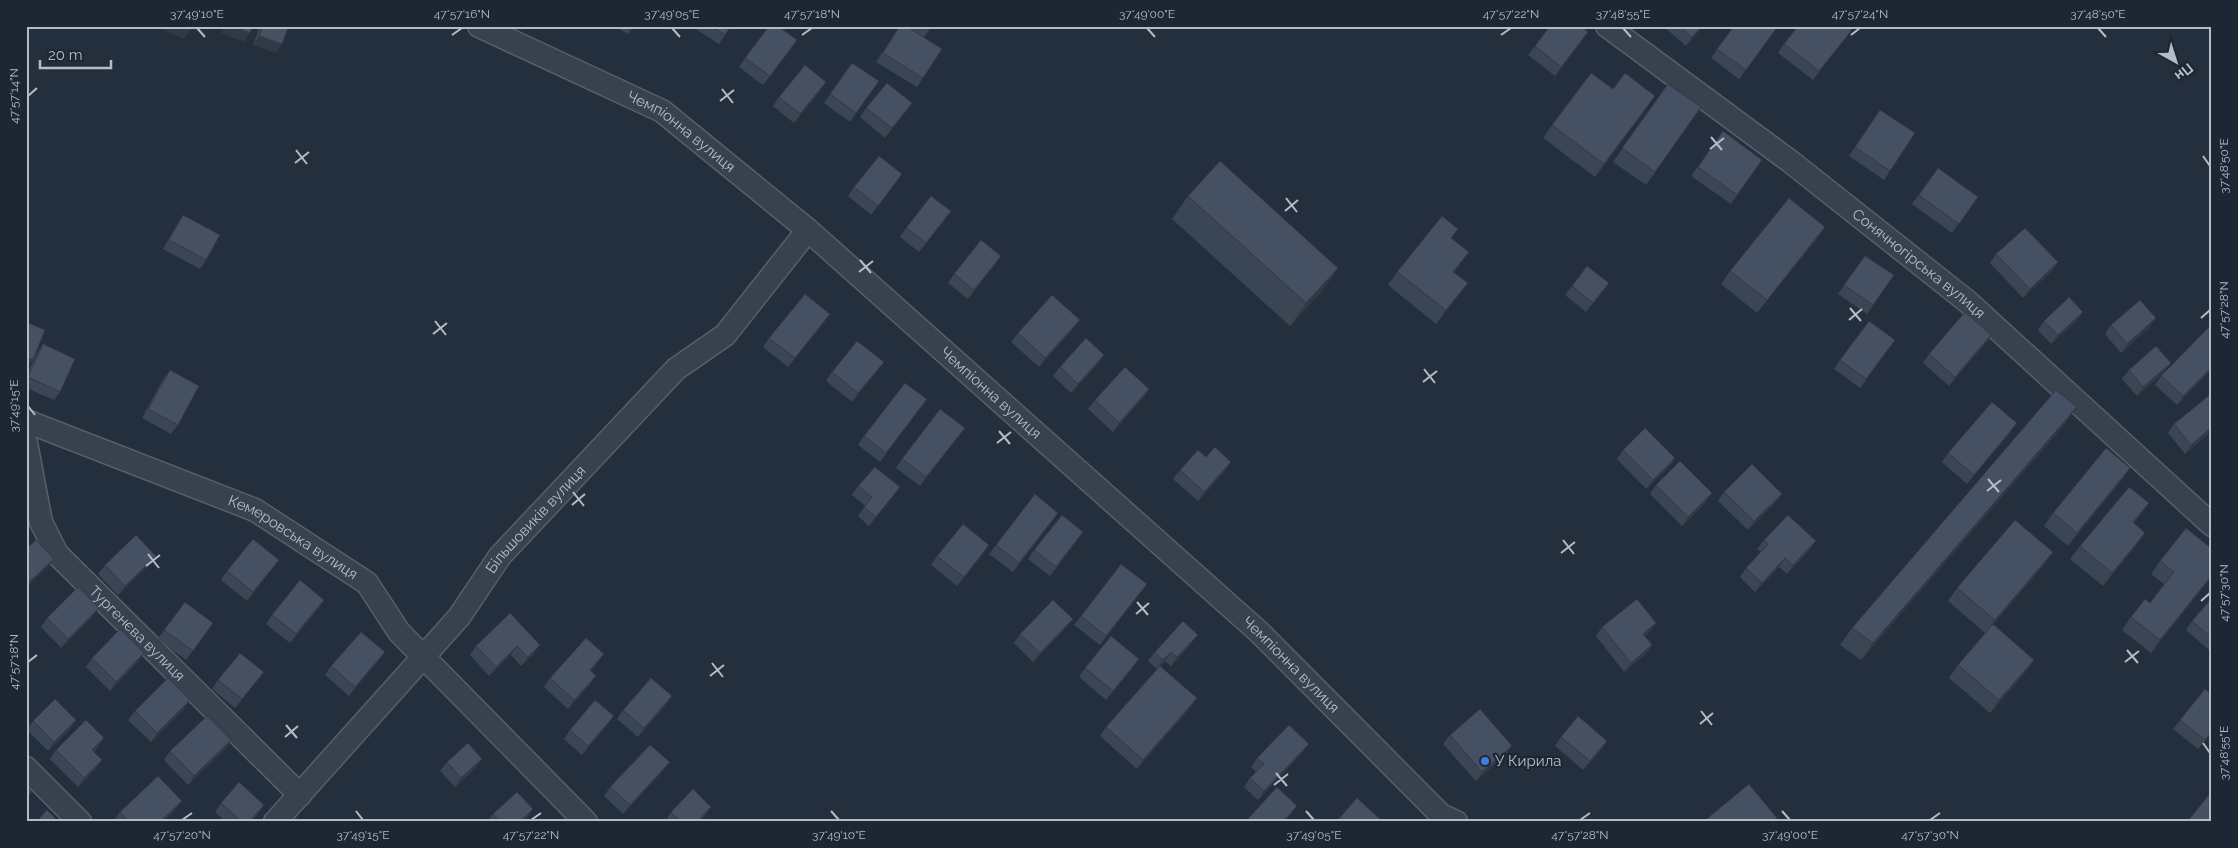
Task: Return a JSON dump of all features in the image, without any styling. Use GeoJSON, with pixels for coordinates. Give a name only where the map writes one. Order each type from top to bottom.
{"type":"FeatureCollection","features":[{"type":"Feature","properties":{"kind":"street","name":"Чемпіонна вулиця"},"geometry":{"type":"LineString","coordinates":[[479,26],[662,111],[808,230],[1259,632],[1441,815],[1456,822]]}},
{"type":"Feature","properties":{"kind":"street","name":"Сонячногірська вулиця"},"geometry":{"type":"LineString","coordinates":[[1606,26],[1791,162],[1968,302],[2212,525]]}},
{"type":"Feature","properties":{"kind":"street","name":"Більшовиків вулиця"},"geometry":{"type":"LineString","coordinates":[[275,822],[460,617],[500,556],[676,369],[726,335],[808,230]]}},
{"type":"Feature","properties":{"kind":"street","name":"Кемеровська вулиця"},"geometry":{"type":"LineString","coordinates":[[26,421],[254,510],[367,583],[399,632],[586,822]]}},
{"type":"Feature","properties":{"kind":"street","name":"Тургенєва вулиця"},"geometry":{"type":"LineString","coordinates":[[26,443],[42,522],[57,554],[300,795]]}},
{"type":"Feature","properties":{"kind":"street"},"geometry":{"type":"LineString","coordinates":[[26,768],[80,822]]}},
{"type":"Feature","properties":{"kind":"building"},"geometry":{"type":"Polygon","coordinates":[[[183,26],[192,26],[191,30],[183,26]]]}},
{"type":"Feature","properties":{"kind":"building"},"geometry":{"type":"Polygon","coordinates":[[[232,26],[253,26],[250,33],[232,26]]]}},
{"type":"Feature","properties":{"kind":"building"},"geometry":{"type":"Polygon","coordinates":[[[263,26],[289,26],[282,44],[259,36],[263,26]]]}},
{"type":"Feature","properties":{"kind":"building"},"geometry":{"type":"Polygon","coordinates":[[[711,26],[731,26],[725,35],[711,26]]]}},
{"type":"Feature","properties":{"kind":"building"},"geometry":{"type":"Polygon","coordinates":[[[769,26],[778,26],[797,40],[770,76],[745,58],[769,26]]]}},
{"type":"Feature","properties":{"kind":"building"},"geometry":{"type":"Polygon","coordinates":[[[900,26],[906,26],[942,49],[923,78],[883,53],[900,26]]]}},
{"type":"Feature","properties":{"kind":"building"},"geometry":{"type":"Polygon","coordinates":[[[1550,26],[1581,26],[1588,32],[1561,67],[1535,46],[1550,26]]]}},
{"type":"Feature","properties":{"kind":"building"},"geometry":{"type":"Polygon","coordinates":[[[1679,26],[1702,26],[1692,37],[1679,26]]]}},
{"type":"Feature","properties":{"kind":"building"},"geometry":{"type":"Polygon","coordinates":[[[1734,26],[1778,26],[1746,70],[1717,49],[1734,26]]]}},
{"type":"Feature","properties":{"kind":"building"},"geometry":{"type":"Polygon","coordinates":[[[1798,26],[1847,26],[1852,30],[1819,71],[1784,44],[1798,26]]]}},
{"type":"Feature","properties":{"kind":"building"},"geometry":{"type":"Polygon","coordinates":[[[852,63],[879,81],[856,113],[830,94],[852,63]]]}},
{"type":"Feature","properties":{"kind":"building"},"geometry":{"type":"Polygon","coordinates":[[[805,65],[826,82],[800,114],[779,97],[805,65]]]}},
{"type":"Feature","properties":{"kind":"building"},"geometry":{"type":"Polygon","coordinates":[[[1591,73],[1613,89],[1625,73],[1655,96],[1604,164],[1552,125],[1591,73]]]}},
{"type":"Feature","properties":{"kind":"building"},"geometry":{"type":"Polygon","coordinates":[[[887,83],[912,103],[892,128],[866,108],[887,83]]]}},
{"type":"Feature","properties":{"kind":"building"},"geometry":{"type":"Polygon","coordinates":[[[1668,84],[1701,107],[1655,172],[1622,148],[1668,84]]]}},
{"type":"Feature","properties":{"kind":"building"},"geometry":{"type":"Polygon","coordinates":[[[1880,110],[1915,133],[1890,171],[1855,147],[1880,110]]]}},
{"type":"Feature","properties":{"kind":"building"},"geometry":{"type":"Polygon","coordinates":[[[1723,131],[1762,160],[1737,195],[1698,167],[1723,131]]]}},
{"type":"Feature","properties":{"kind":"building"},"geometry":{"type":"Polygon","coordinates":[[[879,156],[902,174],[878,206],[854,187],[879,156]]]}},
{"type":"Feature","properties":{"kind":"building"},"geometry":{"type":"Polygon","coordinates":[[[1220,161],[1338,268],[1306,303],[1188,196],[1220,161]]]}},
{"type":"Feature","properties":{"kind":"building"},"geometry":{"type":"Polygon","coordinates":[[[1938,168],[1978,197],[1959,224],[1919,195],[1938,168]]]}},
{"type":"Feature","properties":{"kind":"building"},"geometry":{"type":"Polygon","coordinates":[[[931,196],[951,211],[926,243],[906,228],[931,196]]]}},
{"type":"Feature","properties":{"kind":"building"},"geometry":{"type":"Polygon","coordinates":[[[1789,198],[1825,227],[1767,300],[1730,271],[1789,198]]]}},
{"type":"Feature","properties":{"kind":"building"},"geometry":{"type":"Polygon","coordinates":[[[183,215],[220,235],[206,260],[169,240],[183,215]]]}},
{"type":"Feature","properties":{"kind":"building"},"geometry":{"type":"Polygon","coordinates":[[[1442,216],[1458,229],[1451,238],[1469,252],[1453,272],[1468,283],[1446,310],[1397,272],[1442,216]]]}},
{"type":"Feature","properties":{"kind":"building"},"geometry":{"type":"Polygon","coordinates":[[[2025,228],[2058,262],[2030,289],[1996,254],[2025,228]]]}},
{"type":"Feature","properties":{"kind":"building"},"geometry":{"type":"Polygon","coordinates":[[[981,240],[1001,256],[974,290],[954,274],[981,240]]]}},
{"type":"Feature","properties":{"kind":"building"},"geometry":{"type":"Polygon","coordinates":[[[1865,256],[1894,275],[1873,305],[1844,285],[1865,256]]]}},
{"type":"Feature","properties":{"kind":"building"},"geometry":{"type":"Polygon","coordinates":[[[1587,266],[1609,283],[1593,303],[1572,286],[1587,266]]]}},
{"type":"Feature","properties":{"kind":"building"},"geometry":{"type":"Polygon","coordinates":[[[805,294],[830,314],[795,358],[769,338],[805,294]]]}},
{"type":"Feature","properties":{"kind":"building"},"geometry":{"type":"Polygon","coordinates":[[[1052,295],[1080,320],[1045,358],[1018,333],[1052,295]]]}},
{"type":"Feature","properties":{"kind":"building"},"geometry":{"type":"Polygon","coordinates":[[[2069,297],[2083,312],[2058,335],[2044,321],[2069,297]]]}},
{"type":"Feature","properties":{"kind":"building"},"geometry":{"type":"Polygon","coordinates":[[[2140,300],[2156,318],[2127,344],[2111,325],[2140,300]]]}},
{"type":"Feature","properties":{"kind":"building"},"geometry":{"type":"Polygon","coordinates":[[[1965,312],[1991,335],[1955,377],[1929,354],[1965,312]]]}},
{"type":"Feature","properties":{"kind":"building"},"geometry":{"type":"Polygon","coordinates":[[[1869,321],[1895,340],[1866,379],[1840,360],[1869,321]]]}},
{"type":"Feature","properties":{"kind":"building"},"geometry":{"type":"Polygon","coordinates":[[[26,322],[45,330],[33,360],[26,357],[26,322]]]}},
{"type":"Feature","properties":{"kind":"building"},"geometry":{"type":"Polygon","coordinates":[[[2212,324],[2212,367],[2183,396],[2161,376],[2212,324]]]}},
{"type":"Feature","properties":{"kind":"building"},"geometry":{"type":"Polygon","coordinates":[[[1086,338],[1104,355],[1078,384],[1060,367],[1086,338]]]}},
{"type":"Feature","properties":{"kind":"building"},"geometry":{"type":"Polygon","coordinates":[[[857,341],[884,362],[858,393],[832,372],[857,341]]]}},
{"type":"Feature","properties":{"kind":"building"},"geometry":{"type":"Polygon","coordinates":[[[43,344],[75,359],[60,392],[28,377],[43,344]]]}},
{"type":"Feature","properties":{"kind":"building"},"geometry":{"type":"Polygon","coordinates":[[[2156,346],[2171,363],[2143,387],[2129,370],[2156,346]]]}},
{"type":"Feature","properties":{"kind":"building"},"geometry":{"type":"Polygon","coordinates":[[[1125,367],[1149,389],[1119,423],[1095,400],[1125,367]]]}},
{"type":"Feature","properties":{"kind":"building"},"geometry":{"type":"Polygon","coordinates":[[[170,370],[199,386],[178,425],[148,409],[170,370]]]}},
{"type":"Feature","properties":{"kind":"building"},"geometry":{"type":"Polygon","coordinates":[[[905,383],[927,399],[886,453],[864,436],[905,383]]]}},
{"type":"Feature","properties":{"kind":"building"},"geometry":{"type":"Polygon","coordinates":[[[2056,390],[2077,407],[1873,643],[1852,628],[2056,390]]]}},
{"type":"Feature","properties":{"kind":"building"},"geometry":{"type":"Polygon","coordinates":[[[2212,393],[2212,427],[2191,445],[2174,424],[2212,393]]]}},
{"type":"Feature","properties":{"kind":"building"},"geometry":{"type":"Polygon","coordinates":[[[1992,402],[2017,423],[1974,475],[1948,453],[1992,402]]]}},
{"type":"Feature","properties":{"kind":"building"},"geometry":{"type":"Polygon","coordinates":[[[940,409],[965,428],[926,477],[902,459],[940,409]]]}},
{"type":"Feature","properties":{"kind":"building"},"geometry":{"type":"Polygon","coordinates":[[[1645,428],[1675,458],[1653,480],[1623,450],[1645,428]]]}},
{"type":"Feature","properties":{"kind":"building"},"geometry":{"type":"Polygon","coordinates":[[[1215,447],[1231,462],[1204,492],[1180,470],[1198,450],[1206,457],[1215,447]]]}},
{"type":"Feature","properties":{"kind":"building"},"geometry":{"type":"Polygon","coordinates":[[[2106,448],[2130,468],[2077,533],[2053,513],[2106,448]]]}},
{"type":"Feature","properties":{"kind":"building"},"geometry":{"type":"Polygon","coordinates":[[[1680,461],[1712,493],[1688,517],[1656,485],[1680,461]]]}},
{"type":"Feature","properties":{"kind":"building"},"geometry":{"type":"Polygon","coordinates":[[[1752,464],[1782,494],[1754,521],[1724,492],[1752,464]]]}},
{"type":"Feature","properties":{"kind":"building"},"geometry":{"type":"Polygon","coordinates":[[[875,467],[900,487],[876,517],[864,507],[872,497],[858,486],[875,467]]]}},
{"type":"Feature","properties":{"kind":"building"},"geometry":{"type":"Polygon","coordinates":[[[2129,487],[2149,503],[2133,522],[2145,533],[2112,573],[2080,546],[2129,487]]]}},
{"type":"Feature","properties":{"kind":"building"},"geometry":{"type":"Polygon","coordinates":[[[1035,494],[1058,513],[1019,563],[996,545],[1035,494]]]}},
{"type":"Feature","properties":{"kind":"building"},"geometry":{"type":"Polygon","coordinates":[[[1062,515],[1083,532],[1056,567],[1034,550],[1062,515]]]}},
{"type":"Feature","properties":{"kind":"building"},"geometry":{"type":"Polygon","coordinates":[[[1788,515],[1816,541],[1793,565],[1785,558],[1762,583],[1746,568],[1768,544],[1764,540],[1788,515]]]}},
{"type":"Feature","properties":{"kind":"building"},"geometry":{"type":"Polygon","coordinates":[[[2015,520],[2053,552],[1995,620],[1957,588],[2015,520]]]}},
{"type":"Feature","properties":{"kind":"building"},"geometry":{"type":"Polygon","coordinates":[[[963,524],[989,545],[964,577],[937,556],[963,524]]]}},
{"type":"Feature","properties":{"kind":"building"},"geometry":{"type":"Polygon","coordinates":[[[2186,528],[2212,549],[2212,575],[2160,640],[2131,617],[2145,599],[2150,603],[2174,572],[2160,561],[2186,528]]]}},
{"type":"Feature","properties":{"kind":"building"},"geometry":{"type":"Polygon","coordinates":[[[136,535],[156,556],[125,586],[105,565],[136,535]]]}},
{"type":"Feature","properties":{"kind":"building"},"geometry":{"type":"Polygon","coordinates":[[[253,539],[279,560],[253,592],[227,571],[253,539]]]}},
{"type":"Feature","properties":{"kind":"building"},"geometry":{"type":"Polygon","coordinates":[[[36,540],[54,559],[27,584],[26,549],[36,540]]]}},
{"type":"Feature","properties":{"kind":"building"},"geometry":{"type":"Polygon","coordinates":[[[1121,564],[1147,584],[1106,636],[1081,616],[1121,564]]]}},
{"type":"Feature","properties":{"kind":"building"},"geometry":{"type":"Polygon","coordinates":[[[300,580],[324,600],[296,634],[272,615],[300,580]]]}},
{"type":"Feature","properties":{"kind":"building"},"geometry":{"type":"Polygon","coordinates":[[[78,587],[99,608],[68,639],[47,618],[78,587]]]}},
{"type":"Feature","properties":{"kind":"building"},"geometry":{"type":"Polygon","coordinates":[[[2212,598],[2212,638],[2192,621],[2212,598]]]}},
{"type":"Feature","properties":{"kind":"building"},"geometry":{"type":"Polygon","coordinates":[[[1637,599],[1656,623],[1643,634],[1652,645],[1631,663],[1602,627],[1637,599]]]}},
{"type":"Feature","properties":{"kind":"building"},"geometry":{"type":"Polygon","coordinates":[[[1053,600],[1073,619],[1040,653],[1020,634],[1053,600]]]}},
{"type":"Feature","properties":{"kind":"building"},"geometry":{"type":"Polygon","coordinates":[[[185,602],[213,623],[193,651],[164,630],[185,602]]]}},
{"type":"Feature","properties":{"kind":"building"},"geometry":{"type":"Polygon","coordinates":[[[510,613],[540,645],[528,657],[517,646],[496,667],[476,646],[510,613]]]}},
{"type":"Feature","properties":{"kind":"building"},"geometry":{"type":"Polygon","coordinates":[[[1183,621],[1198,635],[1177,657],[1171,652],[1163,660],[1155,652],[1183,621]]]}},
{"type":"Feature","properties":{"kind":"building"},"geometry":{"type":"Polygon","coordinates":[[[1993,624],[2034,660],[1999,700],[1958,665],[1993,624]]]}},
{"type":"Feature","properties":{"kind":"building"},"geometry":{"type":"Polygon","coordinates":[[[120,629],[144,653],[116,682],[92,658],[120,629]]]}},
{"type":"Feature","properties":{"kind":"building"},"geometry":{"type":"Polygon","coordinates":[[[361,632],[385,652],[355,687],[331,666],[361,632]]]}},
{"type":"Feature","properties":{"kind":"building"},"geometry":{"type":"Polygon","coordinates":[[[1111,636],[1139,659],[1113,691],[1085,668],[1111,636]]]}},
{"type":"Feature","properties":{"kind":"building"},"geometry":{"type":"Polygon","coordinates":[[[586,638],[604,654],[590,670],[596,676],[574,700],[550,678],[586,638]]]}},
{"type":"Feature","properties":{"kind":"building"},"geometry":{"type":"Polygon","coordinates":[[[240,653],[264,672],[242,699],[218,680],[240,653]]]}},
{"type":"Feature","properties":{"kind":"building"},"geometry":{"type":"Polygon","coordinates":[[[1160,666],[1197,698],[1143,760],[1106,727],[1160,666]]]}},
{"type":"Feature","properties":{"kind":"building"},"geometry":{"type":"Polygon","coordinates":[[[168,678],[190,700],[157,733],[135,711],[168,678]]]}},
{"type":"Feature","properties":{"kind":"building"},"geometry":{"type":"Polygon","coordinates":[[[651,678],[672,696],[644,728],[623,710],[651,678]]]}},
{"type":"Feature","properties":{"kind":"building"},"geometry":{"type":"Polygon","coordinates":[[[2205,689],[2212,695],[2212,731],[2205,740],[2180,720],[2205,689]]]}},
{"type":"Feature","properties":{"kind":"building"},"geometry":{"type":"Polygon","coordinates":[[[55,699],[76,720],[54,742],[33,721],[55,699]]]}},
{"type":"Feature","properties":{"kind":"building"},"geometry":{"type":"Polygon","coordinates":[[[595,700],[614,716],[588,746],[570,730],[595,700]]]}},
{"type":"Feature","properties":{"kind":"building"},"geometry":{"type":"Polygon","coordinates":[[[1480,709],[1512,746],[1482,772],[1450,735],[1480,709]]]}},
{"type":"Feature","properties":{"kind":"building"},"geometry":{"type":"Polygon","coordinates":[[[207,716],[231,740],[194,776],[170,751],[207,716]]]}},
{"type":"Feature","properties":{"kind":"building"},"geometry":{"type":"Polygon","coordinates":[[[1578,716],[1607,741],[1590,761],[1561,737],[1578,716]]]}},
{"type":"Feature","properties":{"kind":"building"},"geometry":{"type":"Polygon","coordinates":[[[86,720],[104,738],[92,750],[102,760],[84,778],[56,750],[86,720]]]}},
{"type":"Feature","properties":{"kind":"building"},"geometry":{"type":"Polygon","coordinates":[[[1289,725],[1309,744],[1264,791],[1250,778],[1264,764],[1257,758],[1289,725]]]}},
{"type":"Feature","properties":{"kind":"building"},"geometry":{"type":"Polygon","coordinates":[[[468,743],[482,759],[461,778],[447,762],[468,743]]]}},
{"type":"Feature","properties":{"kind":"building"},"geometry":{"type":"Polygon","coordinates":[[[650,745],[670,762],[630,805],[610,787],[650,745]]]}},
{"type":"Feature","properties":{"kind":"building"},"geometry":{"type":"Polygon","coordinates":[[[158,776],[182,801],[160,822],[130,822],[120,812],[158,776]]]}},
{"type":"Feature","properties":{"kind":"building"},"geometry":{"type":"Polygon","coordinates":[[[239,782],[264,805],[249,822],[242,822],[221,803],[239,782]]]}},
{"type":"Feature","properties":{"kind":"building"},"geometry":{"type":"Polygon","coordinates":[[[1749,784],[1780,822],[1703,822],[1749,784]]]}},
{"type":"Feature","properties":{"kind":"building"},"geometry":{"type":"Polygon","coordinates":[[[26,787],[31,792],[26,797],[26,787]]]}},
{"type":"Feature","properties":{"kind":"building"},"geometry":{"type":"Polygon","coordinates":[[[1277,787],[1297,806],[1283,822],[1245,822],[1277,787]]]}},
{"type":"Feature","properties":{"kind":"building"},"geometry":{"type":"Polygon","coordinates":[[[693,789],[711,807],[697,822],[680,822],[671,812],[693,789]]]}},
{"type":"Feature","properties":{"kind":"building"},"geometry":{"type":"Polygon","coordinates":[[[2212,791],[2212,822],[2187,822],[2212,791]]]}},
{"type":"Feature","properties":{"kind":"building"},"geometry":{"type":"Polygon","coordinates":[[[517,792],[533,809],[520,822],[500,822],[493,814],[517,792]]]}},
{"type":"Feature","properties":{"kind":"building"},"geometry":{"type":"Polygon","coordinates":[[[1357,798],[1381,820],[1379,822],[1336,822],[1357,798]]]}},
{"type":"Feature","properties":{"kind":"building"},"geometry":{"type":"Polygon","coordinates":[[[47,810],[59,822],[36,822],[47,810]]]}},
{"type":"Feature","properties":{"kind":"place","name":"У Кирила"},"geometry":{"type":"Point","coordinates":[1485,761]}}]}
